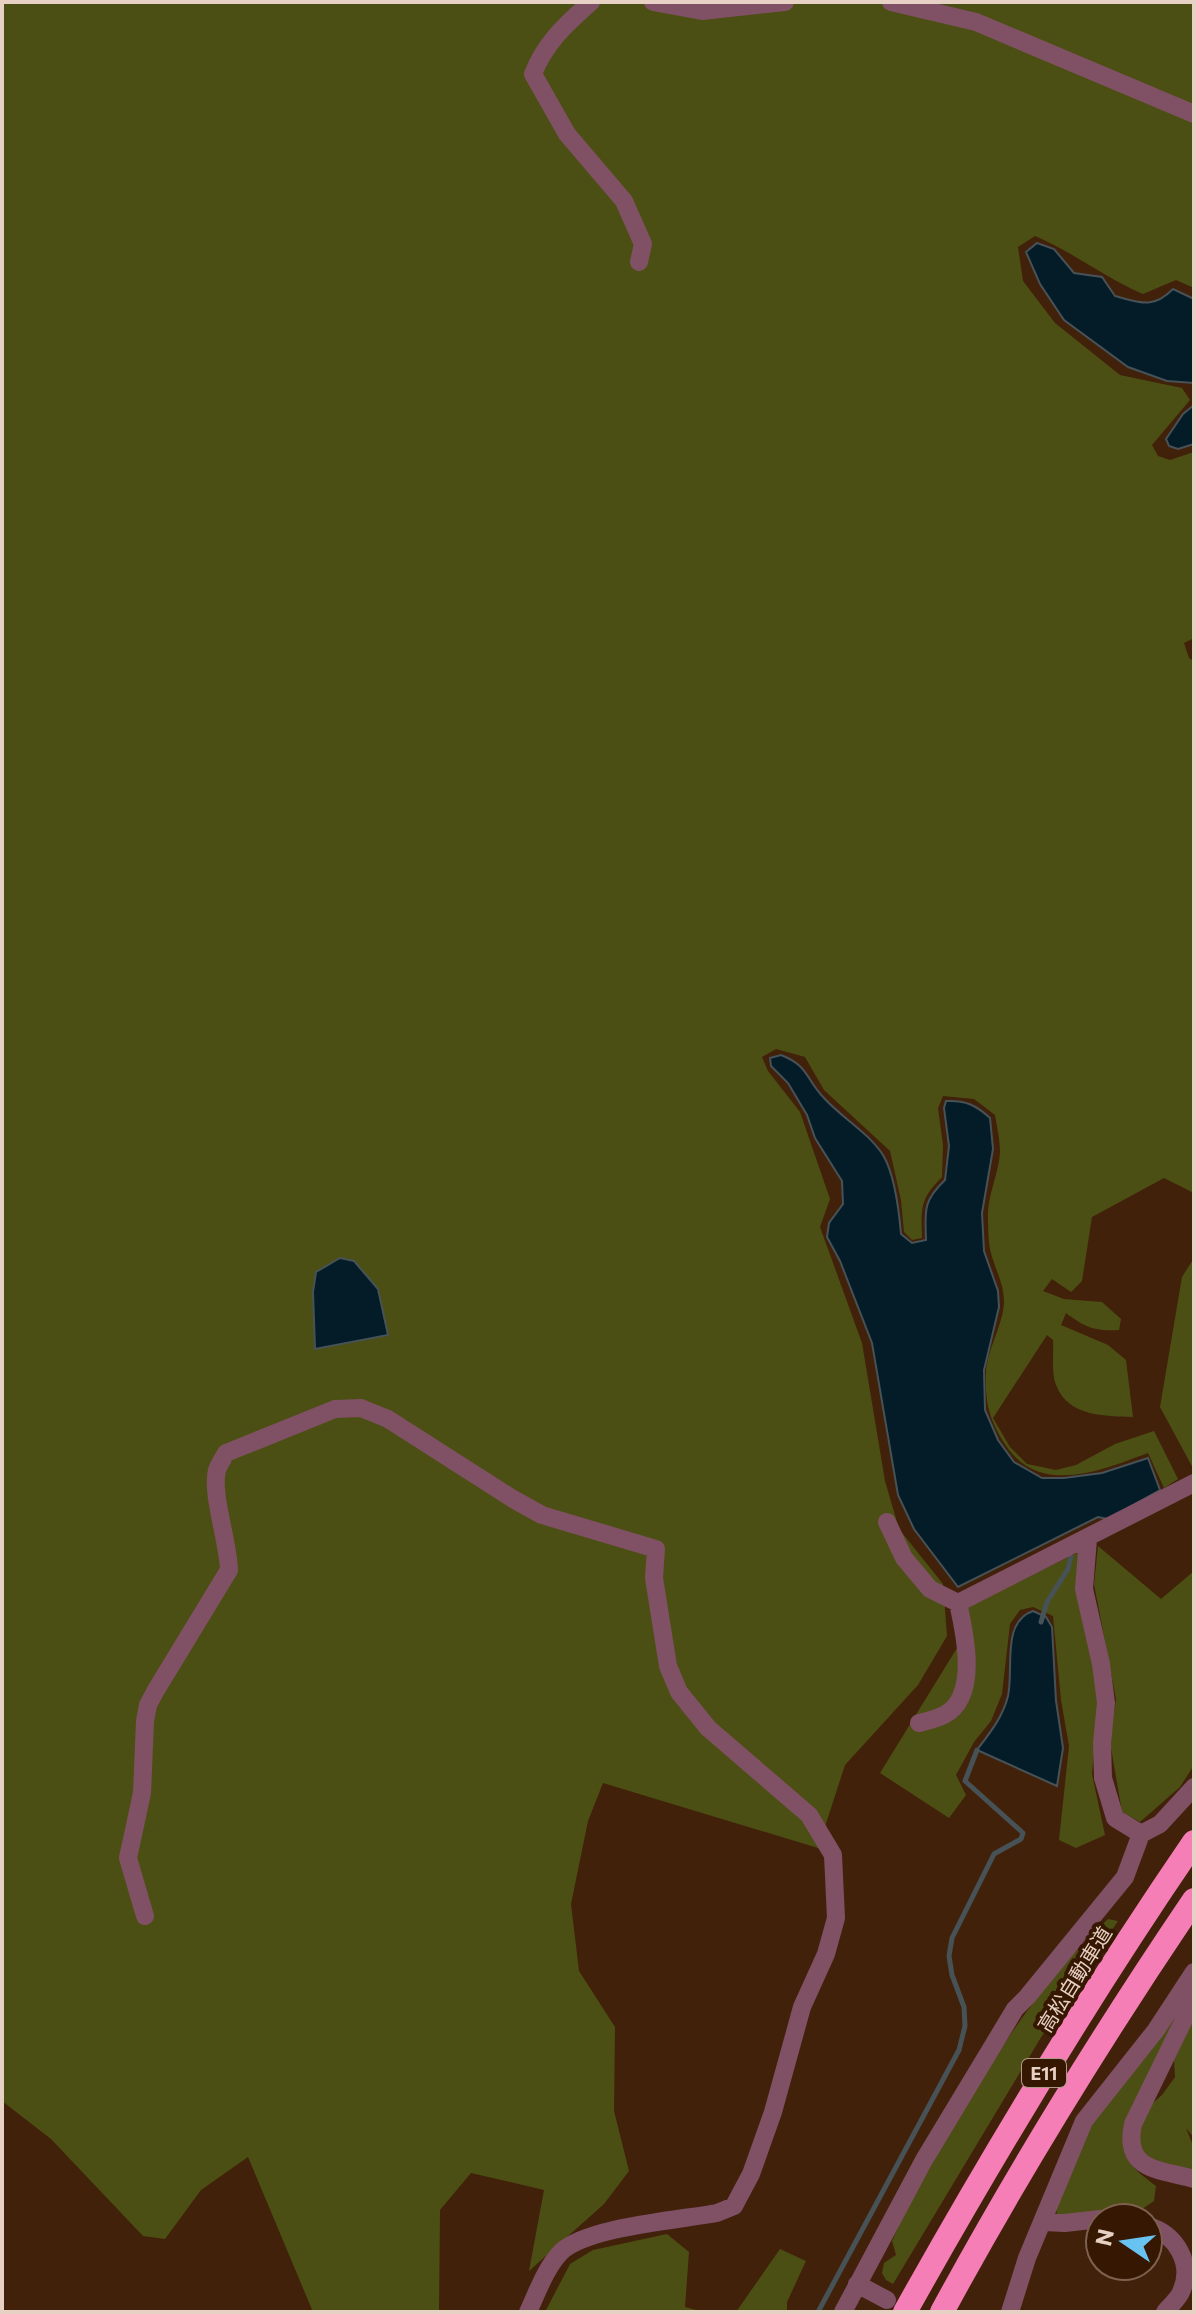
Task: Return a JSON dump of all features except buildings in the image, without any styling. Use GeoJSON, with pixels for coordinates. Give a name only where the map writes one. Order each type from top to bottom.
{"type":"FeatureCollection","features":[{"type":"Feature","properties":{"kind":"highway","name":"高松自動車道"},"geometry":{"type":"LineString","coordinates":[[896,2306],[981,2177],[1106,1973],[1194,1842]]}},
{"type":"Feature","properties":{"kind":"highway","name":"E11"},"geometry":{"type":"LineString","coordinates":[[942,2312],[1004,2198],[1141,1978],[1194,1900]]}},
{"type":"Feature","properties":{"kind":"street"},"geometry":{"type":"LineString","coordinates":[[591,2],[541,52],[533,74],[567,134],[624,201],[643,244],[639,262]]}},
{"type":"Feature","properties":{"kind":"street"},"geometry":{"type":"LineString","coordinates":[[653,2],[702,11],[785,2]]}},
{"type":"Feature","properties":{"kind":"street"},"geometry":{"type":"LineString","coordinates":[[891,2],[976,22],[1194,114]]}},
{"type":"Feature","properties":{"kind":"street"},"geometry":{"type":"LineString","coordinates":[[145,1916],[128,1858],[142,1793],[145,1721],[148,1705],[156,1690],[229,1570],[216,1483],[218,1467],[226,1453],[335,1409],[361,1408],[388,1419],[542,1515],[656,1549],[654,1578],[663,1636],[668,1666],[679,1692],[708,1728],[809,1815],[833,1855],[836,1918],[826,1954],[802,2007],[756,2162],[734,2206],[717,2213],[594,2235],[572,2243],[558,2255],[528,2312]]}},
{"type":"Feature","properties":{"kind":"street"},"geometry":{"type":"LineString","coordinates":[[958,1603],[1194,1483]]}},
{"type":"Feature","properties":{"kind":"street"},"geometry":{"type":"LineString","coordinates":[[887,1522],[904,1558],[930,1589],[958,1603]]}},
{"type":"Feature","properties":{"kind":"street"},"geometry":{"type":"LineString","coordinates":[[1088,1539],[1084,1589],[1101,1664],[1106,1703],[1103,1778],[1115,1818],[1141,1834]]}},
{"type":"Feature","properties":{"kind":"street"},"geometry":{"type":"LineString","coordinates":[[919,1723],[946,1715],[961,1698],[967,1643],[958,1603]]}},
{"type":"Feature","properties":{"kind":"street"},"geometry":{"type":"LineString","coordinates":[[843,2312],[924,2160],[1015,2009],[1125,1877],[1141,1834],[1160,1824],[1194,1787]]}},
{"type":"Feature","properties":{"kind":"street"},"geometry":{"type":"LineString","coordinates":[[1010,2312],[1027,2258],[1084,2121],[1156,2030],[1194,1972]]}},
{"type":"Feature","properties":{"kind":"street"},"geometry":{"type":"LineString","coordinates":[[1194,1999],[1133,2124],[1129,2141],[1133,2155],[1140,2164],[1194,2179]]}},
{"type":"Feature","properties":{"kind":"street"},"geometry":{"type":"LineString","coordinates":[[1043,2222],[1084,2221]]}},
{"type":"Feature","properties":{"kind":"street"},"geometry":{"type":"LineString","coordinates":[[1164,2233],[1174,2241],[1182,2254],[1186,2271],[1181,2293],[1165,2312]]}},
{"type":"Feature","properties":{"kind":"street"},"geometry":{"type":"LineString","coordinates":[[857,2284],[896,2306]]}},
{"type":"Feature","properties":{"kind":"shaded area"},"geometry":{"type":"Polygon","coordinates":[[[2,2],[1194,2],[1194,288],[1176,280],[1143,294],[1035,236],[1018,247],[1023,281],[1055,323],[1120,375],[1182,388],[1190,400],[1152,445],[1158,456],[1170,460],[1194,452],[1194,638],[1184,643],[1189,658],[1194,661],[1194,1193],[1164,1178],[1092,1217],[1082,1281],[1071,1292],[1052,1279],[1043,1291],[1064,1299],[1102,1302],[1121,1319],[1119,1330],[1103,1330],[1091,1328],[1066,1313],[1061,1325],[1108,1345],[1126,1360],[1133,1417],[1089,1413],[1069,1403],[1054,1380],[1053,1340],[1047,1335],[993,1418],[1010,1447],[1027,1464],[1056,1470],[1076,1465],[1115,1444],[1154,1431],[1178,1479],[1164,1488],[1148,1453],[1088,1472],[1049,1474],[1031,1468],[1015,1457],[1001,1438],[988,1407],[986,1383],[987,1364],[1004,1302],[988,1231],[989,1204],[1000,1152],[995,1115],[974,1099],[943,1096],[938,1108],[943,1145],[942,1177],[923,1204],[922,1238],[912,1240],[904,1232],[901,1200],[890,1151],[824,1090],[805,1057],[776,1049],[762,1057],[768,1071],[800,1112],[830,1199],[820,1227],[862,1343],[885,1481],[899,1529],[943,1584],[947,1636],[918,1685],[845,1765],[818,1848],[603,1783],[588,1821],[571,1904],[579,1971],[615,2027],[614,2111],[629,2171],[604,2204],[529,2271],[544,2190],[471,2173],[440,2210],[439,2312],[313,2312],[248,2157],[201,2190],[165,2239],[143,2236],[51,2139],[2,2101],[2,2]],[[354,1261],[316,1326],[316,1349],[388,1334],[378,1289],[354,1261]]]}},
{"type":"Feature","properties":{"kind":"shaded area"},"geometry":{"type":"Polygon","coordinates":[[[1194,1258],[1194,1470],[1160,1407],[1182,1277],[1194,1258]]]}},
{"type":"Feature","properties":{"kind":"shaded area"},"geometry":{"type":"Polygon","coordinates":[[[1098,1546],[1161,1599],[1194,1571],[1194,1765],[1180,1787],[1140,1822],[1122,1812],[1110,1742],[1116,1699],[1094,1584],[1098,1546]]]}},
{"type":"Feature","properties":{"kind":"shaded area"},"geometry":{"type":"Polygon","coordinates":[[[1081,1551],[1099,1698],[1092,1774],[1105,1835],[1076,1848],[1059,1840],[1069,1746],[1053,1616],[1033,1607],[1020,1610],[1010,1624],[1002,1694],[991,1721],[974,1742],[956,1775],[966,1795],[949,1818],[880,1773],[965,1635],[966,1607],[1081,1551]]]}},
{"type":"Feature","properties":{"kind":"shaded area"},"geometry":{"type":"Polygon","coordinates":[[[1108,1919],[1118,1921],[1040,2039],[893,2284],[886,2280],[882,2273],[884,2263],[896,2255],[892,2241],[902,2218],[969,2099],[1046,1986],[1108,1919]]]}},
{"type":"Feature","properties":{"kind":"shaded area"},"geometry":{"type":"Polygon","coordinates":[[[1188,1995],[1123,2136],[1128,2159],[1156,2186],[1154,2201],[1084,2202],[1084,2215],[1057,2218],[1056,2202],[1095,2117],[1188,1995]]]}},
{"type":"Feature","properties":{"kind":"shaded area"},"geometry":{"type":"Polygon","coordinates":[[[1194,2017],[1194,2138],[1186,2128],[1194,2148],[1194,2174],[1157,2164],[1145,2155],[1135,2135],[1147,2108],[1162,2095],[1175,2077],[1174,2060],[1194,2017]]]}},
{"type":"Feature","properties":{"kind":"shaded area"},"geometry":{"type":"Polygon","coordinates":[[[667,2234],[689,2252],[685,2307],[704,2312],[545,2312],[570,2264],[593,2250],[667,2234]]]}},
{"type":"Feature","properties":{"kind":"shaded area"},"geometry":{"type":"Polygon","coordinates":[[[780,2249],[806,2261],[787,2302],[787,2312],[736,2312],[780,2249]]]}},
{"type":"Feature","properties":{"kind":"water"},"geometry":{"type":"Polygon","coordinates":[[[1037,243],[1054,249],[1074,273],[1102,277],[1115,296],[1146,303],[1159,300],[1173,289],[1194,299],[1194,383],[1167,381],[1128,367],[1064,320],[1040,284],[1026,252],[1037,243]]]}},
{"type":"Feature","properties":{"kind":"water"},"geometry":{"type":"Polygon","coordinates":[[[1194,405],[1194,444],[1178,449],[1169,446],[1166,439],[1183,414],[1194,405]]]}},
{"type":"Feature","properties":{"kind":"water"},"geometry":{"type":"Polygon","coordinates":[[[781,1055],[802,1068],[824,1098],[870,1139],[883,1155],[898,1204],[901,1234],[912,1243],[926,1240],[925,1221],[929,1200],[945,1180],[949,1146],[944,1108],[946,1101],[970,1104],[990,1118],[993,1149],[982,1213],[984,1251],[998,1291],[999,1307],[984,1370],[985,1410],[998,1440],[1014,1462],[1042,1478],[1102,1473],[1148,1458],[1160,1490],[1108,1519],[1098,1517],[958,1587],[914,1529],[898,1495],[872,1343],[840,1261],[827,1237],[829,1223],[843,1204],[842,1181],[815,1138],[807,1115],[788,1083],[771,1066],[770,1058],[781,1055]]]}},
{"type":"Feature","properties":{"kind":"water"},"geometry":{"type":"Polygon","coordinates":[[[340,1258],[354,1261],[378,1289],[388,1335],[315,1349],[313,1292],[316,1272],[340,1258]]]}},
{"type":"Feature","properties":{"kind":"water"},"geometry":{"type":"Polygon","coordinates":[[[1033,1611],[1046,1617],[1052,1627],[1056,1701],[1063,1748],[1057,1786],[977,1750],[1006,1704],[1016,1625],[1033,1611]]]}},
{"type":"Feature","properties":{"kind":"waterway"},"geometry":{"type":"LineString","coordinates":[[1041,1622],[1047,1602],[1068,1569],[1071,1557],[1068,1552]]}},
{"type":"Feature","properties":{"kind":"waterway"},"geometry":{"type":"LineString","coordinates":[[818,2312],[959,2050],[965,2026],[964,2007],[952,1975],[949,1956],[952,1938],[994,1854],[1021,1839],[1023,1833],[965,1781],[977,1750]]}}]}
